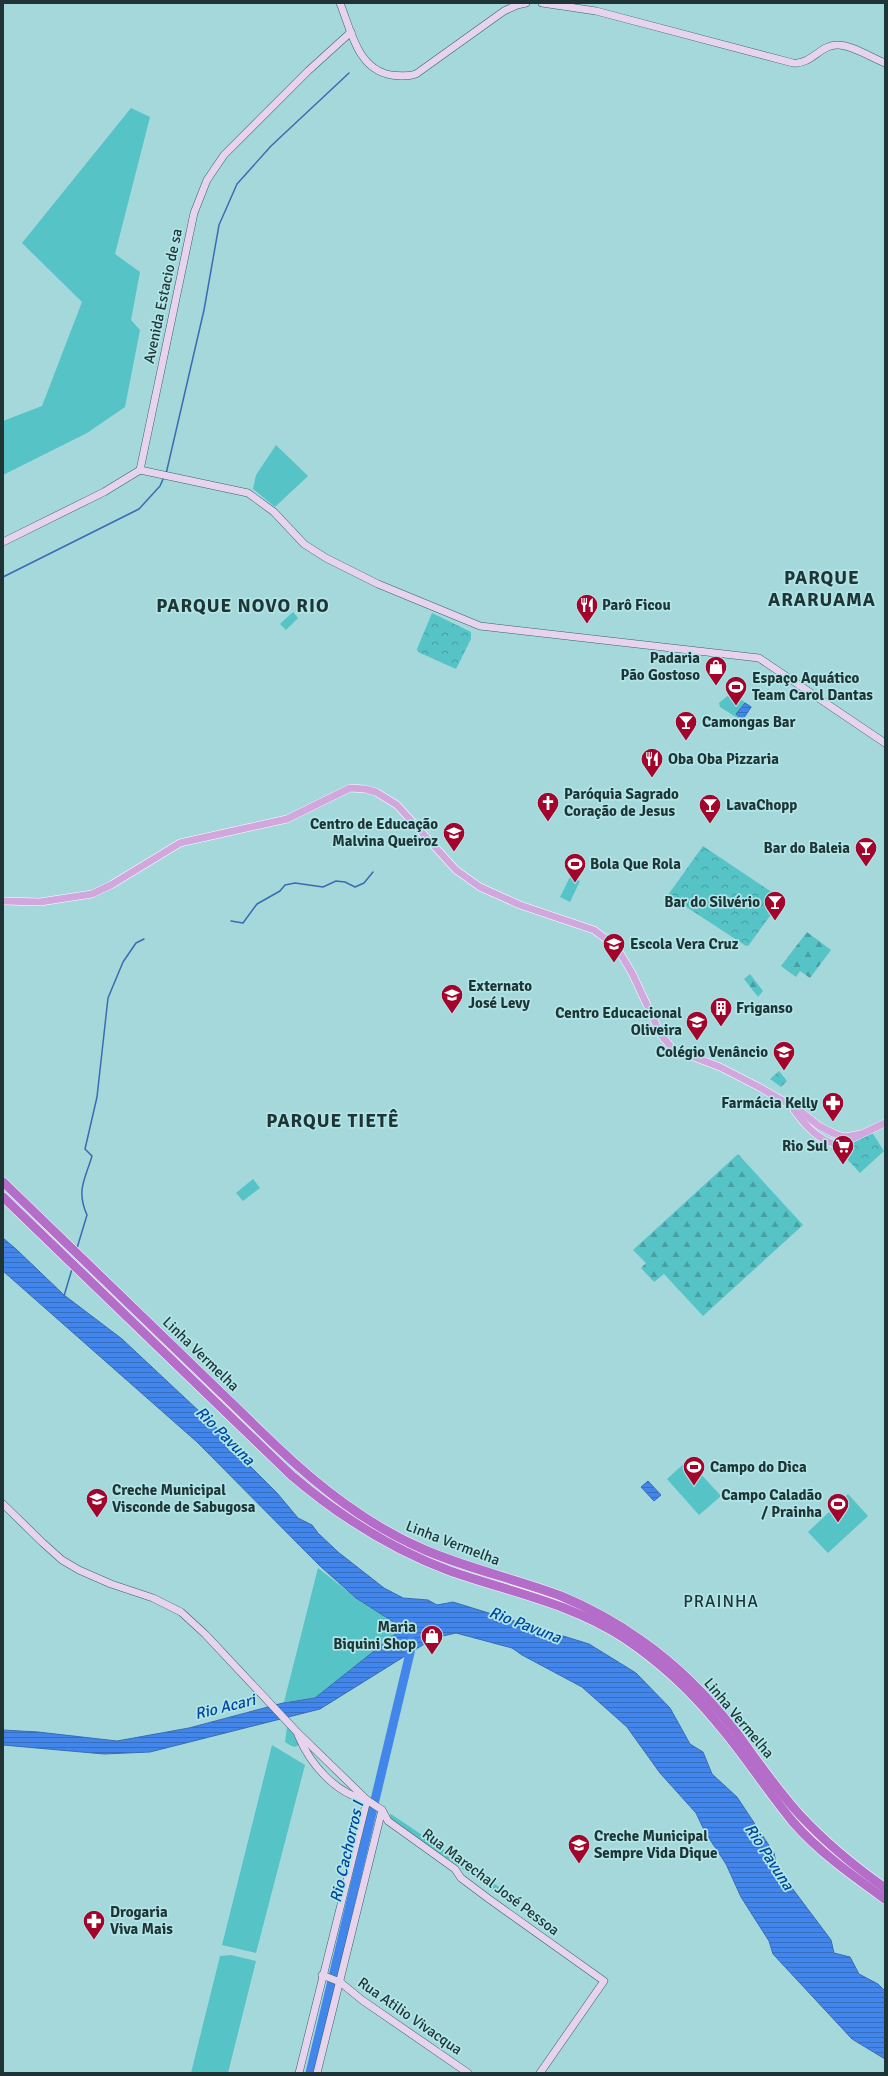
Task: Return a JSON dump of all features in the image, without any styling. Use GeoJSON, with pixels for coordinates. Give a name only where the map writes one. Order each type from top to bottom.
{"type":"FeatureCollection","features":[{"type":"Feature","properties":{"kind":"highway","name":"Linha Vermelha"},"geometry":{"type":"LineString","coordinates":[[3,1182],[298,1466],[351,1509],[377,1525],[424,1550],[545,1590],[587,1608],[632,1634],[661,1655],[716,1708],[784,1796],[805,1820],[849,1862],[885,1888]]}},
{"type":"Feature","properties":{"kind":"highway","name":"Linha Vermelha"},"geometry":{"type":"LineString","coordinates":[[3,1197],[291,1475],[348,1520],[417,1558],[451,1571],[563,1606],[609,1629],[647,1654],[678,1681],[718,1723],[806,1836],[855,1878],[885,1899]]}},
{"type":"Feature","properties":{"kind":"main road"},"geometry":{"type":"LineString","coordinates":[[3,901],[40,902],[92,894],[111,885],[180,843],[287,819],[345,789],[365,789],[393,802],[406,812],[456,870],[480,887],[520,905],[594,930],[603,937],[620,953],[632,973],[665,1042],[673,1050],[739,1077],[799,1110],[817,1128],[841,1136],[861,1134],[885,1123]]}},
{"type":"Feature","properties":{"kind":"street"},"geometry":{"type":"LineString","coordinates":[[340,3],[361,56],[374,69],[385,74],[410,76],[425,68],[504,11],[526,3]]}},
{"type":"Feature","properties":{"kind":"street"},"geometry":{"type":"LineString","coordinates":[[542,3],[596,11],[793,63],[802,63],[836,44],[846,46],[885,63]]}},
{"type":"Feature","properties":{"kind":"street","name":"Avenida Estacio de sa"},"geometry":{"type":"LineString","coordinates":[[140,470],[194,213],[208,180],[228,150],[308,71],[351,32]]}},
{"type":"Feature","properties":{"kind":"street"},"geometry":{"type":"LineString","coordinates":[[3,542],[104,492],[140,470],[248,493],[274,512],[304,544],[326,558],[378,584],[480,626],[759,658],[885,743]]}},
{"type":"Feature","properties":{"kind":"street"},"geometry":{"type":"LineString","coordinates":[[3,1504],[62,1560],[78,1570],[111,1584],[154,1598],[181,1612],[205,1634],[296,1731]]}},
{"type":"Feature","properties":{"kind":"street","name":"Rua Marechal José Pessoa"},"geometry":{"type":"LineString","coordinates":[[296,1731],[306,1750],[324,1774],[348,1793],[369,1801]]}},
{"type":"Feature","properties":{"kind":"street","name":"Rua Marechal José Pessoa"},"geometry":{"type":"LineString","coordinates":[[296,1731],[369,1801],[380,1808],[388,1821],[455,1869],[461,1878],[604,1981],[540,2073]]}},
{"type":"Feature","properties":{"kind":"street"},"geometry":{"type":"LineString","coordinates":[[299,2073],[369,1801]]}},
{"type":"Feature","properties":{"kind":"street"},"geometry":{"type":"LineString","coordinates":[[317,2073],[380,1808]]}},
{"type":"Feature","properties":{"kind":"street","name":"Rua Atilio Vivacqua"},"geometry":{"type":"LineString","coordinates":[[324,1975],[338,1981],[368,2004],[468,2073]]}},
{"type":"Feature","properties":{"kind":"green space"},"geometry":{"type":"Polygon","coordinates":[[[131,108],[150,117],[115,254],[140,272],[131,320],[140,330],[125,407],[87,433],[3,475],[3,421],[42,406],[82,302],[22,243],[131,108]]]}},
{"type":"Feature","properties":{"kind":"green space"},"geometry":{"type":"Polygon","coordinates":[[[276,445],[308,476],[275,507],[253,489],[256,475],[276,445]]]}},
{"type":"Feature","properties":{"kind":"green space"},"geometry":{"type":"Polygon","coordinates":[[[293,612],[298,618],[286,630],[280,624],[293,612]]]}},
{"type":"Feature","properties":{"kind":"green space"},"geometry":{"type":"Polygon","coordinates":[[[432,613],[471,632],[471,639],[456,669],[418,652],[417,649],[432,613]]]}},
{"type":"Feature","properties":{"kind":"green space","name":"Espaço Aquático Team Carol Dantas"},"geometry":{"type":"Polygon","coordinates":[[[731,693],[752,707],[742,721],[720,707],[719,703],[731,693]]]}},
{"type":"Feature","properties":{"kind":"green space"},"geometry":{"type":"Polygon","coordinates":[[[703,846],[782,899],[749,945],[746,946],[668,895],[703,846]]]}},
{"type":"Feature","properties":{"kind":"green space"},"geometry":{"type":"Polygon","coordinates":[[[570,877],[580,881],[570,902],[560,897],[570,877]]]}},
{"type":"Feature","properties":{"kind":"green space"},"geometry":{"type":"Polygon","coordinates":[[[807,932],[831,950],[810,978],[800,971],[796,977],[781,966],[807,932]]]}},
{"type":"Feature","properties":{"kind":"green space"},"geometry":{"type":"Polygon","coordinates":[[[750,974],[763,991],[758,997],[744,979],[750,974]]]}},
{"type":"Feature","properties":{"kind":"green space"},"geometry":{"type":"Polygon","coordinates":[[[779,1071],[787,1081],[781,1087],[770,1079],[779,1071]]]}},
{"type":"Feature","properties":{"kind":"green space"},"geometry":{"type":"Polygon","coordinates":[[[871,1131],[884,1151],[860,1173],[835,1146],[871,1131]]]}},
{"type":"Feature","properties":{"kind":"green space"},"geometry":{"type":"Polygon","coordinates":[[[738,1154],[803,1225],[703,1316],[664,1274],[654,1282],[641,1268],[646,1263],[633,1250],[738,1154]]]}},
{"type":"Feature","properties":{"kind":"green space"},"geometry":{"type":"Polygon","coordinates":[[[253,1179],[260,1188],[243,1201],[236,1193],[253,1179]]]}},
{"type":"Feature","properties":{"kind":"green space","name":"Campo do Dica"},"geometry":{"type":"Polygon","coordinates":[[[688,1460],[721,1496],[699,1515],[667,1479],[688,1460]]]}},
{"type":"Feature","properties":{"kind":"green space","name":"Campo Caladão / Prainha"},"geometry":{"type":"Polygon","coordinates":[[[848,1494],[868,1516],[828,1553],[808,1532],[848,1494]]]}},
{"type":"Feature","properties":{"kind":"green space"},"geometry":{"type":"Polygon","coordinates":[[[318,1568],[356,1598],[403,1628],[315,1698],[284,1702],[318,1568]]]}},
{"type":"Feature","properties":{"kind":"green space"},"geometry":{"type":"Polygon","coordinates":[[[287,1727],[298,1738],[299,1745],[295,1747],[285,1742],[287,1727]]]}},
{"type":"Feature","properties":{"kind":"green space"},"geometry":{"type":"Polygon","coordinates":[[[272,1745],[305,1765],[256,1953],[222,1945],[272,1745]]]}},
{"type":"Feature","properties":{"kind":"green space"},"geometry":{"type":"Polygon","coordinates":[[[391,1814],[499,1887],[500,1890],[496,1892],[390,1819],[389,1816],[391,1814]]]}},
{"type":"Feature","properties":{"kind":"green space"},"geometry":{"type":"Polygon","coordinates":[[[231,1955],[256,1961],[228,2073],[191,2073],[220,1956],[231,1955]]]}},
{"type":"Feature","properties":{"kind":"water"},"geometry":{"type":"Polygon","coordinates":[[[745,703],[751,707],[743,719],[736,714],[745,703]]]}},
{"type":"Feature","properties":{"kind":"water","name":"Rio Pavuna"},"geometry":{"type":"Polygon","coordinates":[[[3,1238],[64,1295],[122,1339],[217,1428],[228,1450],[251,1467],[277,1493],[298,1518],[312,1525],[318,1533],[338,1552],[384,1588],[403,1598],[428,1600],[437,1605],[453,1602],[589,1644],[636,1673],[670,1708],[690,1744],[703,1752],[712,1774],[737,1797],[774,1853],[777,1868],[831,1940],[834,1953],[850,1957],[859,1974],[878,1984],[885,1991],[885,2059],[852,2039],[773,1954],[769,1941],[741,1897],[726,1864],[705,1832],[696,1813],[660,1773],[627,1727],[582,1687],[522,1655],[512,1648],[456,1633],[434,1638],[320,1709],[150,1752],[104,1754],[3,1745],[3,1730],[38,1732],[117,1741],[189,1728],[283,1703],[315,1698],[403,1628],[356,1598],[320,1566],[197,1442],[3,1271],[3,1238]]]}},
{"type":"Feature","properties":{"kind":"water"},"geometry":{"type":"Polygon","coordinates":[[[648,1481],[661,1495],[654,1501],[641,1487],[648,1481]]]}},
{"type":"Feature","properties":{"kind":"waterway"},"geometry":{"type":"LineString","coordinates":[[166,474],[204,310],[219,225],[237,184],[271,146],[349,73]]}},
{"type":"Feature","properties":{"kind":"waterway"},"geometry":{"type":"LineString","coordinates":[[3,577],[139,509],[160,486],[164,477]]}},
{"type":"Feature","properties":{"kind":"waterway"},"geometry":{"type":"LineString","coordinates":[[231,921],[243,923],[257,904],[280,891],[285,885],[295,883],[323,887],[336,881],[345,882],[355,887],[364,883],[373,872]]}},
{"type":"Feature","properties":{"kind":"waterway"},"geometry":{"type":"LineString","coordinates":[[77,1248],[87,1215],[82,1199],[82,1192],[84,1179],[92,1156],[85,1149],[97,1097],[108,998],[123,962],[136,943],[144,939]]}},
{"type":"Feature","properties":{"kind":"waterway"},"geometry":{"type":"LineString","coordinates":[[64,1296],[72,1269]]}},
{"type":"Feature","properties":{"kind":"waterway","name":"Rio Cachorros I"},"geometry":{"type":"LineString","coordinates":[[310,2073],[410,1653],[411,1641]]}},
{"type":"Feature","properties":{"kind":"place","name":"Parô Ficou"},"geometry":{"type":"Point","coordinates":[587,624]}},
{"type":"Feature","properties":{"kind":"place","name":"Padaria Pão Gostoso"},"geometry":{"type":"Point","coordinates":[716,686]}},
{"type":"Feature","properties":{"kind":"place","name":"Espaço Aquático Team Carol Dantas"},"geometry":{"type":"Point","coordinates":[736,706]}},
{"type":"Feature","properties":{"kind":"place","name":"Camongas Bar"},"geometry":{"type":"Point","coordinates":[686,742]}},
{"type":"Feature","properties":{"kind":"place","name":"Oba Oba Pizzaria"},"geometry":{"type":"Point","coordinates":[652,778]}},
{"type":"Feature","properties":{"kind":"place","name":"Paróquia Sagrado Coração de Jesus"},"geometry":{"type":"Point","coordinates":[548,822]}},
{"type":"Feature","properties":{"kind":"place","name":"LavaChopp"},"geometry":{"type":"Point","coordinates":[710,824]}},
{"type":"Feature","properties":{"kind":"place","name":"Centro de Educação Malvina Queiroz"},"geometry":{"type":"Point","coordinates":[454,852]}},
{"type":"Feature","properties":{"kind":"place","name":"Bar do Baleia"},"geometry":{"type":"Point","coordinates":[866,868]}},
{"type":"Feature","properties":{"kind":"place","name":"Bola Que Rola"},"geometry":{"type":"Point","coordinates":[575,884]}},
{"type":"Feature","properties":{"kind":"place","name":"Bar do Silvério"},"geometry":{"type":"Point","coordinates":[775,922]}},
{"type":"Feature","properties":{"kind":"place","name":"Escola Vera Cruz"},"geometry":{"type":"Point","coordinates":[614,964]}},
{"type":"Feature","properties":{"kind":"place","name":"Externato José Levy"},"geometry":{"type":"Point","coordinates":[452,1014]}},
{"type":"Feature","properties":{"kind":"place","name":"Friganso"},"geometry":{"type":"Point","coordinates":[721,1028]}},
{"type":"Feature","properties":{"kind":"place","name":"Centro Educacional Oliveira"},"geometry":{"type":"Point","coordinates":[697,1042]}},
{"type":"Feature","properties":{"kind":"place","name":"Colégio Venâncio"},"geometry":{"type":"Point","coordinates":[784,1072]}},
{"type":"Feature","properties":{"kind":"place","name":"Farmácia Kelly"},"geometry":{"type":"Point","coordinates":[833,1122]}},
{"type":"Feature","properties":{"kind":"place","name":"Rio Sul"},"geometry":{"type":"Point","coordinates":[843,1166]}},
{"type":"Feature","properties":{"kind":"place","name":"Campo do Dica"},"geometry":{"type":"Point","coordinates":[694,1486]}},
{"type":"Feature","properties":{"kind":"place","name":"Creche Municipal Visconde de Sabugosa"},"geometry":{"type":"Point","coordinates":[97,1518]}},
{"type":"Feature","properties":{"kind":"place","name":"Campo Caladão / Prainha"},"geometry":{"type":"Point","coordinates":[838,1524]}},
{"type":"Feature","properties":{"kind":"place","name":"Maria Biquini Shop"},"geometry":{"type":"Point","coordinates":[432,1656]}},
{"type":"Feature","properties":{"kind":"place","name":"Creche Municipal Sempre Vida Dique"},"geometry":{"type":"Point","coordinates":[579,1864]}},
{"type":"Feature","properties":{"kind":"place","name":"Drogaria Viva Mais"},"geometry":{"type":"Point","coordinates":[94,1940]}},
{"type":"Feature","properties":{"kind":"district","name":"PARQUE ARARUAMA"},"geometry":{"type":"Point","coordinates":[822,589]}},
{"type":"Feature","properties":{"kind":"district","name":"PARQUE NOVO RIO"},"geometry":{"type":"Point","coordinates":[243,606]}},
{"type":"Feature","properties":{"kind":"district","name":"PARQUE TIETÊ"},"geometry":{"type":"Point","coordinates":[333,1121]}},
{"type":"Feature","properties":{"kind":"district","name":"PRAINHA"},"geometry":{"type":"Point","coordinates":[721,1601]}},
{"type":"Feature","properties":{"kind":"water label","name":"Rio Acari"},"geometry":{"type":"Point","coordinates":[225,1707]}}]}
